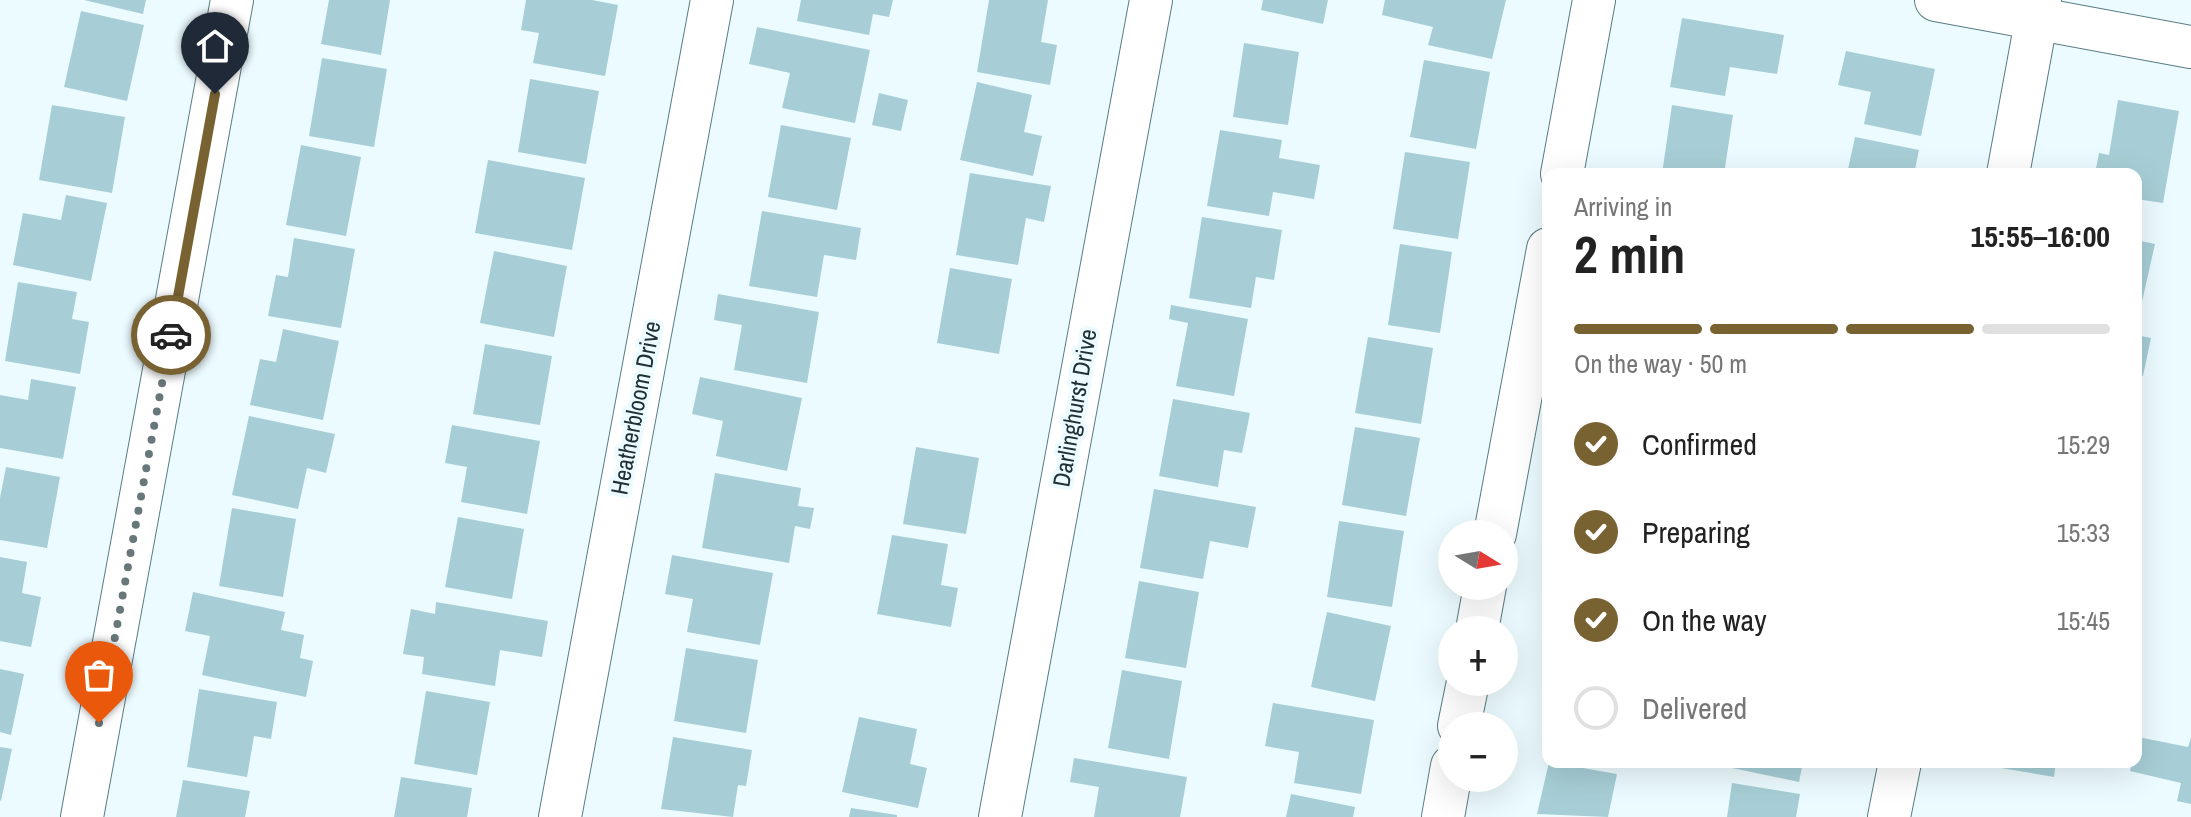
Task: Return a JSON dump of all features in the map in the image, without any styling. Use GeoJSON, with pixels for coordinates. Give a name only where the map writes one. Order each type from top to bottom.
{"type":"FeatureCollection","features":[{"type":"Feature","properties":{"kind":"street"},"geometry":{"type":"LineString","coordinates":[[82,817],[232,0]]}},
{"type":"Feature","properties":{"kind":"street","name":"Heatherbloom Drive"},"geometry":{"type":"LineString","coordinates":[[560,817],[712,0]]}},
{"type":"Feature","properties":{"kind":"street","name":"Darlinghurst Drive"},"geometry":{"type":"LineString","coordinates":[[1000,817],[1151,0]]}},
{"type":"Feature","properties":{"kind":"street"},"geometry":{"type":"LineString","coordinates":[[1563,168],[1594,0]]}},
{"type":"Feature","properties":{"kind":"street"},"geometry":{"type":"LineString","coordinates":[[1936,0],[2038,9],[2191,47]]}},
{"type":"Feature","properties":{"kind":"street"},"geometry":{"type":"LineString","coordinates":[[2009,168],[2038,9]]}},
{"type":"Feature","properties":{"kind":"street"},"geometry":{"type":"LineString","coordinates":[[1498,520],[1542,281]]}},
{"type":"Feature","properties":{"kind":"street"},"geometry":{"type":"LineString","coordinates":[[1889,817],[1899,768]]}},
{"type":"Feature","properties":{"kind":"street"},"geometry":{"type":"LineString","coordinates":[[1443,817],[1447,792]]}},
{"type":"Feature","properties":{"kind":"building"},"geometry":{"type":"Polygon","coordinates":[[[84,0],[146,0],[143,14],[84,0]]]}},
{"type":"Feature","properties":{"kind":"building"},"geometry":{"type":"Polygon","coordinates":[[[329,0],[390,0],[381,55],[321,44],[329,0]]]}},
{"type":"Feature","properties":{"kind":"building"},"geometry":{"type":"Polygon","coordinates":[[[526,0],[592,0],[618,5],[605,76],[533,63],[539,33],[521,30],[526,0]]]}},
{"type":"Feature","properties":{"kind":"building"},"geometry":{"type":"Polygon","coordinates":[[[801,0],[893,0],[889,17],[873,14],[869,35],[797,21],[801,0]]]}},
{"type":"Feature","properties":{"kind":"building"},"geometry":{"type":"Polygon","coordinates":[[[989,0],[1048,0],[1041,42],[1057,45],[1050,85],[977,72],[989,0]]]}},
{"type":"Feature","properties":{"kind":"building"},"geometry":{"type":"Polygon","coordinates":[[[1263,0],[1328,0],[1323,24],[1261,10],[1263,0]]]}},
{"type":"Feature","properties":{"kind":"building"},"geometry":{"type":"Polygon","coordinates":[[[1385,0],[1506,0],[1492,59],[1428,45],[1433,27],[1382,15],[1385,0]]]}},
{"type":"Feature","properties":{"kind":"building"},"geometry":{"type":"Polygon","coordinates":[[[81,11],[144,25],[127,101],[64,87],[81,11]]]}},
{"type":"Feature","properties":{"kind":"building"},"geometry":{"type":"Polygon","coordinates":[[[1682,18],[1784,35],[1777,74],[1730,67],[1725,96],[1670,87],[1682,18]]]}},
{"type":"Feature","properties":{"kind":"building"},"geometry":{"type":"Polygon","coordinates":[[[757,27],[870,50],[855,123],[782,108],[790,73],[749,64],[757,27]]]}},
{"type":"Feature","properties":{"kind":"building"},"geometry":{"type":"Polygon","coordinates":[[[1244,43],[1299,52],[1288,125],[1233,117],[1244,43]]]}},
{"type":"Feature","properties":{"kind":"building"},"geometry":{"type":"Polygon","coordinates":[[[1846,51],[1935,69],[1921,136],[1864,124],[1871,92],[1838,85],[1846,51]]]}},
{"type":"Feature","properties":{"kind":"building"},"geometry":{"type":"Polygon","coordinates":[[[322,58],[387,69],[374,147],[309,136],[322,58]]]}},
{"type":"Feature","properties":{"kind":"building"},"geometry":{"type":"Polygon","coordinates":[[[1424,60],[1490,72],[1476,149],[1410,137],[1424,60]]]}},
{"type":"Feature","properties":{"kind":"building"},"geometry":{"type":"Polygon","coordinates":[[[530,79],[599,91],[586,164],[518,152],[530,79]]]}},
{"type":"Feature","properties":{"kind":"building"},"geometry":{"type":"Polygon","coordinates":[[[977,82],[1032,95],[1024,132],[1042,136],[1033,176],[960,160],[977,82]]]}},
{"type":"Feature","properties":{"kind":"building"},"geometry":{"type":"Polygon","coordinates":[[[879,93],[908,100],[901,131],[872,125],[879,93]]]}},
{"type":"Feature","properties":{"kind":"building"},"geometry":{"type":"Polygon","coordinates":[[[2118,100],[2179,111],[2163,203],[2142,200],[2142,168],[2096,168],[2099,153],[2109,155],[2118,100]]]}},
{"type":"Feature","properties":{"kind":"building"},"geometry":{"type":"Polygon","coordinates":[[[52,105],[125,117],[112,193],[39,180],[52,105]]]}},
{"type":"Feature","properties":{"kind":"building"},"geometry":{"type":"Polygon","coordinates":[[[1672,105],[1733,115],[1725,168],[1663,168],[1672,105]]]}},
{"type":"Feature","properties":{"kind":"building"},"geometry":{"type":"Polygon","coordinates":[[[781,125],[851,138],[837,210],[768,197],[781,125]]]}},
{"type":"Feature","properties":{"kind":"building"},"geometry":{"type":"Polygon","coordinates":[[[1220,130],[1282,140],[1279,158],[1320,165],[1314,199],[1273,192],[1269,216],[1207,206],[1220,130]]]}},
{"type":"Feature","properties":{"kind":"building"},"geometry":{"type":"Polygon","coordinates":[[[1855,137],[1919,150],[1915,168],[1848,168],[1855,137]]]}},
{"type":"Feature","properties":{"kind":"building"},"geometry":{"type":"Polygon","coordinates":[[[301,145],[361,157],[346,236],[286,225],[301,145]]]}},
{"type":"Feature","properties":{"kind":"building"},"geometry":{"type":"Polygon","coordinates":[[[1405,152],[1470,162],[1458,239],[1393,229],[1405,152]]]}},
{"type":"Feature","properties":{"kind":"building"},"geometry":{"type":"Polygon","coordinates":[[[488,160],[585,178],[572,250],[475,233],[488,160]]]}},
{"type":"Feature","properties":{"kind":"building"},"geometry":{"type":"Polygon","coordinates":[[[970,173],[1051,186],[1044,222],[1026,218],[1018,265],[956,255],[970,173]]]}},
{"type":"Feature","properties":{"kind":"building"},"geometry":{"type":"Polygon","coordinates":[[[66,195],[107,203],[91,281],[13,265],[23,213],[61,220],[66,195]]]}},
{"type":"Feature","properties":{"kind":"building"},"geometry":{"type":"Polygon","coordinates":[[[762,211],[861,228],[856,260],[824,255],[817,297],[749,286],[762,211]]]}},
{"type":"Feature","properties":{"kind":"building"},"geometry":{"type":"Polygon","coordinates":[[[1202,217],[1282,230],[1274,280],[1256,277],[1251,308],[1189,298],[1202,217]]]}},
{"type":"Feature","properties":{"kind":"building"},"geometry":{"type":"Polygon","coordinates":[[[294,238],[355,249],[341,328],[268,316],[276,275],[288,277],[294,238]]]}},
{"type":"Feature","properties":{"kind":"building"},"geometry":{"type":"Polygon","coordinates":[[[2142,241],[2155,244],[2142,302],[2142,241]]]}},
{"type":"Feature","properties":{"kind":"building"},"geometry":{"type":"Polygon","coordinates":[[[1400,244],[1452,252],[1440,333],[1388,325],[1400,244]]]}},
{"type":"Feature","properties":{"kind":"building"},"geometry":{"type":"Polygon","coordinates":[[[494,251],[567,266],[554,337],[480,323],[494,251]]]}},
{"type":"Feature","properties":{"kind":"building"},"geometry":{"type":"Polygon","coordinates":[[[950,268],[1012,279],[999,354],[937,343],[950,268]]]}},
{"type":"Feature","properties":{"kind":"building"},"geometry":{"type":"Polygon","coordinates":[[[18,282],[77,292],[72,319],[89,322],[80,374],[5,361],[18,282]]]}},
{"type":"Feature","properties":{"kind":"building"},"geometry":{"type":"Polygon","coordinates":[[[718,294],[819,312],[807,383],[734,370],[742,325],[714,320],[718,294]]]}},
{"type":"Feature","properties":{"kind":"building"},"geometry":{"type":"Polygon","coordinates":[[[1171,305],[1248,319],[1234,396],[1176,386],[1188,323],[1169,319],[1171,305]]]}},
{"type":"Feature","properties":{"kind":"building"},"geometry":{"type":"Polygon","coordinates":[[[283,329],[339,341],[323,420],[250,405],[260,359],[276,362],[283,329]]]}},
{"type":"Feature","properties":{"kind":"building"},"geometry":{"type":"Polygon","coordinates":[[[2142,336],[2151,338],[2142,376],[2142,336]]]}},
{"type":"Feature","properties":{"kind":"building"},"geometry":{"type":"Polygon","coordinates":[[[1368,337],[1433,348],[1421,424],[1355,413],[1368,337]]]}},
{"type":"Feature","properties":{"kind":"building"},"geometry":{"type":"Polygon","coordinates":[[[485,344],[552,356],[540,425],[473,414],[485,344]]]}},
{"type":"Feature","properties":{"kind":"building"},"geometry":{"type":"Polygon","coordinates":[[[700,377],[802,398],[787,471],[716,456],[723,421],[692,414],[700,377]]]}},
{"type":"Feature","properties":{"kind":"building"},"geometry":{"type":"Polygon","coordinates":[[[31,379],[76,387],[63,459],[0,448],[0,395],[28,400],[31,379]]]}},
{"type":"Feature","properties":{"kind":"building"},"geometry":{"type":"Polygon","coordinates":[[[1173,399],[1250,413],[1242,453],[1224,450],[1218,487],[1159,476],[1173,399]]]}},
{"type":"Feature","properties":{"kind":"building"},"geometry":{"type":"Polygon","coordinates":[[[249,416],[335,434],[326,473],[307,468],[298,509],[232,495],[249,416]]]}},
{"type":"Feature","properties":{"kind":"building"},"geometry":{"type":"Polygon","coordinates":[[[452,425],[540,441],[527,514],[461,502],[467,467],[445,463],[452,425]]]}},
{"type":"Feature","properties":{"kind":"building"},"geometry":{"type":"Polygon","coordinates":[[[1355,427],[1420,438],[1406,516],[1342,505],[1355,427]]]}},
{"type":"Feature","properties":{"kind":"building"},"geometry":{"type":"Polygon","coordinates":[[[916,447],[979,458],[966,534],[903,524],[916,447]]]}},
{"type":"Feature","properties":{"kind":"building"},"geometry":{"type":"Polygon","coordinates":[[[6,467],[60,477],[47,548],[0,540],[0,498],[6,467]]]}},
{"type":"Feature","properties":{"kind":"building"},"geometry":{"type":"Polygon","coordinates":[[[715,473],[801,488],[798,506],[814,508],[810,529],[795,526],[789,563],[702,548],[715,473]]]}},
{"type":"Feature","properties":{"kind":"building"},"geometry":{"type":"Polygon","coordinates":[[[1154,489],[1256,507],[1248,548],[1210,541],[1203,579],[1140,568],[1154,489]]]}},
{"type":"Feature","properties":{"kind":"building"},"geometry":{"type":"Polygon","coordinates":[[[232,508],[296,519],[283,597],[219,586],[232,508]]]}},
{"type":"Feature","properties":{"kind":"building"},"geometry":{"type":"Polygon","coordinates":[[[458,517],[524,529],[512,599],[445,587],[458,517]]]}},
{"type":"Feature","properties":{"kind":"building"},"geometry":{"type":"Polygon","coordinates":[[[1339,521],[1404,531],[1392,607],[1327,597],[1339,521]]]}},
{"type":"Feature","properties":{"kind":"building"},"geometry":{"type":"Polygon","coordinates":[[[892,535],[948,544],[941,585],[958,588],[951,627],[877,614],[892,535]]]}},
{"type":"Feature","properties":{"kind":"building"},"geometry":{"type":"Polygon","coordinates":[[[672,555],[773,573],[760,645],[687,632],[693,599],[665,594],[672,555]]]}},
{"type":"Feature","properties":{"kind":"building"},"geometry":{"type":"Polygon","coordinates":[[[0,557],[27,562],[22,593],[41,597],[31,647],[0,641],[0,557]]]}},
{"type":"Feature","properties":{"kind":"building"},"geometry":{"type":"Polygon","coordinates":[[[1139,581],[1199,592],[1186,668],[1125,658],[1139,581]]]}},
{"type":"Feature","properties":{"kind":"building"},"geometry":{"type":"Polygon","coordinates":[[[193,592],[285,612],[281,630],[304,635],[300,658],[313,661],[306,697],[202,675],[210,636],[185,631],[193,592]]]}},
{"type":"Feature","properties":{"kind":"building"},"geometry":{"type":"Polygon","coordinates":[[[436,602],[548,621],[542,657],[500,650],[495,686],[422,674],[424,657],[403,654],[411,609],[435,614],[436,602]]]}},
{"type":"Feature","properties":{"kind":"building"},"geometry":{"type":"Polygon","coordinates":[[[1327,612],[1391,626],[1375,701],[1311,687],[1327,612]]]}},
{"type":"Feature","properties":{"kind":"building"},"geometry":{"type":"Polygon","coordinates":[[[686,648],[758,660],[746,733],[674,721],[686,648]]]}},
{"type":"Feature","properties":{"kind":"building"},"geometry":{"type":"Polygon","coordinates":[[[0,669],[24,674],[11,735],[0,732],[0,669]]]}},
{"type":"Feature","properties":{"kind":"building"},"geometry":{"type":"Polygon","coordinates":[[[1122,670],[1182,681],[1169,759],[1108,748],[1122,670]]]}},
{"type":"Feature","properties":{"kind":"building"},"geometry":{"type":"Polygon","coordinates":[[[199,689],[277,702],[271,739],[254,736],[247,777],[187,767],[199,689]]]}},
{"type":"Feature","properties":{"kind":"building"},"geometry":{"type":"Polygon","coordinates":[[[426,691],[490,702],[477,775],[414,764],[426,691]]]}},
{"type":"Feature","properties":{"kind":"building"},"geometry":{"type":"Polygon","coordinates":[[[1273,703],[1374,720],[1361,794],[1294,783],[1299,752],[1265,746],[1273,703]]]}},
{"type":"Feature","properties":{"kind":"building"},"geometry":{"type":"Polygon","coordinates":[[[859,717],[917,729],[910,764],[927,768],[918,808],[842,792],[859,717]]]}},
{"type":"Feature","properties":{"kind":"building"},"geometry":{"type":"Polygon","coordinates":[[[673,737],[752,750],[746,786],[738,785],[733,817],[661,809],[673,737]]]}},
{"type":"Feature","properties":{"kind":"building"},"geometry":{"type":"Polygon","coordinates":[[[2142,738],[2188,747],[2191,738],[2191,804],[2177,801],[2181,783],[2130,771],[2131,768],[2142,768],[2142,738]]]}},
{"type":"Feature","properties":{"kind":"building"},"geometry":{"type":"Polygon","coordinates":[[[0,747],[12,749],[1,801],[0,800],[0,747]]]}},
{"type":"Feature","properties":{"kind":"building"},"geometry":{"type":"Polygon","coordinates":[[[1074,758],[1187,777],[1180,817],[1094,817],[1099,787],[1070,782],[1074,758]]]}},
{"type":"Feature","properties":{"kind":"building"},"geometry":{"type":"Polygon","coordinates":[[[1548,768],[1583,768],[1617,774],[1608,817],[1537,814],[1548,768]]]}},
{"type":"Feature","properties":{"kind":"building"},"geometry":{"type":"Polygon","coordinates":[[[1732,768],[1802,768],[1799,782],[1732,768]]]}},
{"type":"Feature","properties":{"kind":"building"},"geometry":{"type":"Polygon","coordinates":[[[2001,768],[2055,768],[2054,777],[2001,768]]]}},
{"type":"Feature","properties":{"kind":"building"},"geometry":{"type":"Polygon","coordinates":[[[401,777],[472,788],[467,817],[394,817],[401,777]]]}},
{"type":"Feature","properties":{"kind":"building"},"geometry":{"type":"Polygon","coordinates":[[[183,780],[250,791],[245,817],[176,817],[183,780]]]}},
{"type":"Feature","properties":{"kind":"building"},"geometry":{"type":"Polygon","coordinates":[[[1732,783],[1800,794],[1796,817],[1727,817],[1732,783]]]}},
{"type":"Feature","properties":{"kind":"building"},"geometry":{"type":"Polygon","coordinates":[[[1291,794],[1355,807],[1353,817],[1286,817],[1291,794]]]}},
{"type":"Feature","properties":{"kind":"building"},"geometry":{"type":"Polygon","coordinates":[[[851,808],[897,815],[897,817],[849,817],[851,808]]]}},
{"type":"Feature","properties":{"kind":"way so far"},"geometry":{"type":"LineString","coordinates":[[99,723],[171,335]]}},
{"type":"Feature","properties":{"kind":"route"},"geometry":{"type":"LineString","coordinates":[[171,335],[215,94]]}}]}
